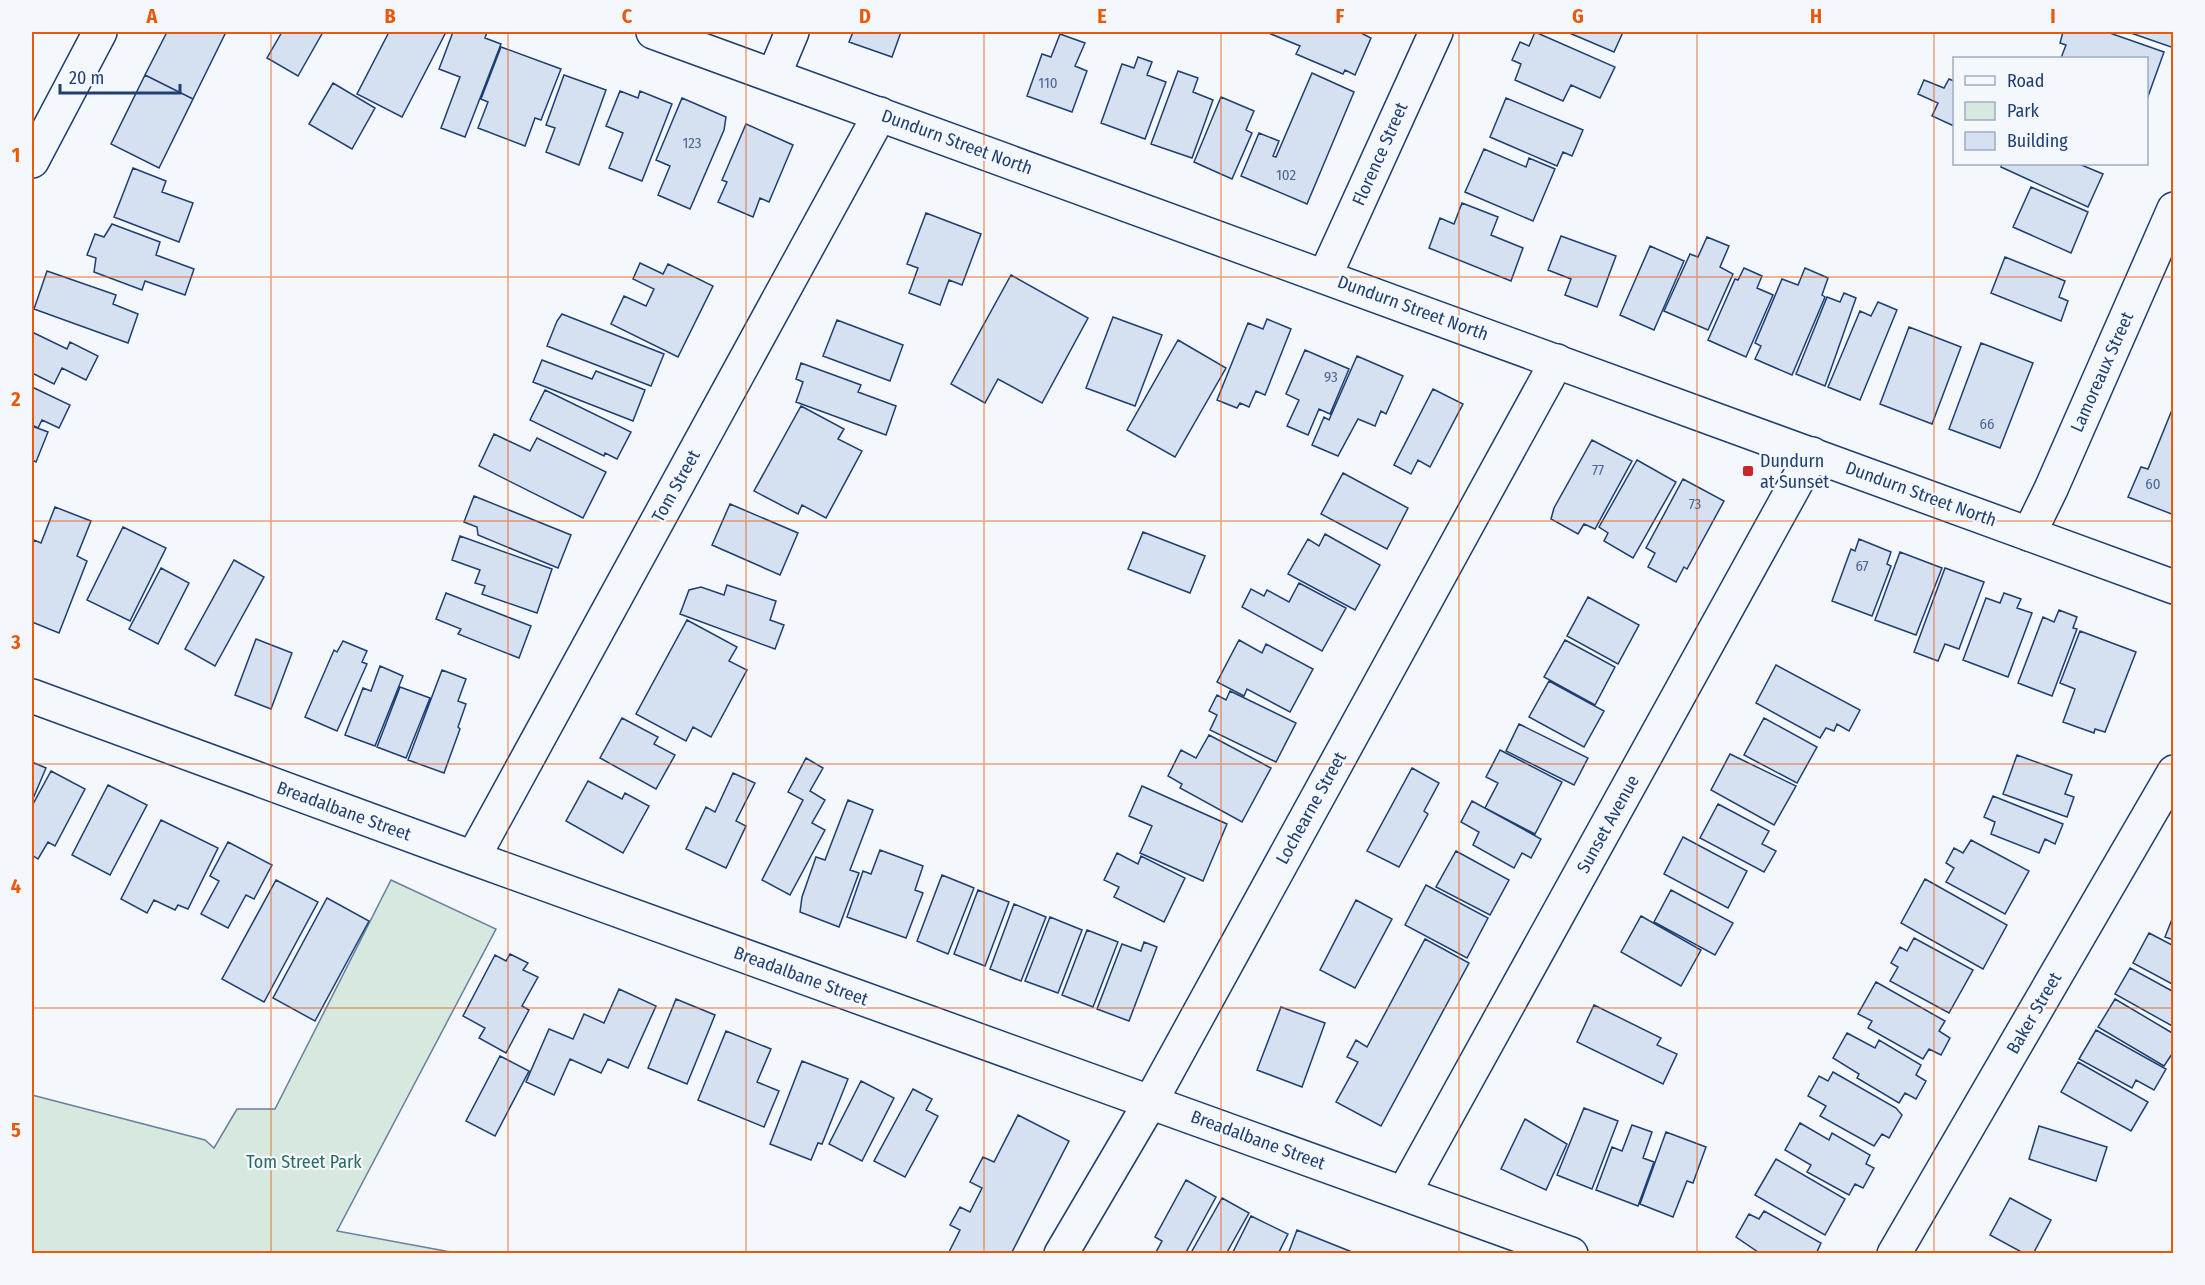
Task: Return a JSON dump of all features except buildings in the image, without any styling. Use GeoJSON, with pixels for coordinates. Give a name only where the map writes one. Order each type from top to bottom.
{"type":"FeatureCollection","features":[{"type":"Feature","properties":{"kind":"street"},"geometry":{"type":"LineString","coordinates":[[32,161],[100,32]]}},
{"type":"Feature","properties":{"kind":"street","name":"Dundurn Street North"},"geometry":{"type":"LineString","coordinates":[[653,32],[2174,586]]}},
{"type":"Feature","properties":{"kind":"street"},"geometry":{"type":"LineString","coordinates":[[774,75],[792,32]]}},
{"type":"Feature","properties":{"kind":"street","name":"Florence Street"},"geometry":{"type":"LineString","coordinates":[[1325,276],[1436,32]]}},
{"type":"Feature","properties":{"kind":"street","name":"Tom Street"},"geometry":{"type":"LineString","coordinates":[[473,858],[880,114]]}},
{"type":"Feature","properties":{"kind":"street","name":"Lamoreaux Street"},"geometry":{"type":"LineString","coordinates":[[2029,534],[2174,209]]}},
{"type":"Feature","properties":{"kind":"street","name":"Lochearne Street"},"geometry":{"type":"LineString","coordinates":[[1061,1254],[1151,1101],[1557,361]]}},
{"type":"Feature","properties":{"kind":"street","name":"Sunset Avenue"},"geometry":{"type":"LineString","coordinates":[[1404,1193],[1812,454]]}},
{"type":"Feature","properties":{"kind":"street","name":"Breadalbane Street"},"geometry":{"type":"LineString","coordinates":[[32,696],[473,858],[1571,1254]]}},
{"type":"Feature","properties":{"kind":"street","name":"Baker Street"},"geometry":{"type":"LineString","coordinates":[[1894,1254],[2174,772]]}},
{"type":"Feature","properties":{"kind":"green space","name":"Tom Street Park"},"geometry":{"type":"Polygon","coordinates":[[[391,880],[496,929],[337,1231],[456,1253],[32,1253],[32,1095],[205,1140],[214,1148],[237,1109],[275,1109],[391,880]]]}},
{"type":"Feature","properties":{"kind":"place","name":"Dundurn at Sunset"},"geometry":{"type":"Point","coordinates":[1748,471]}}]}
